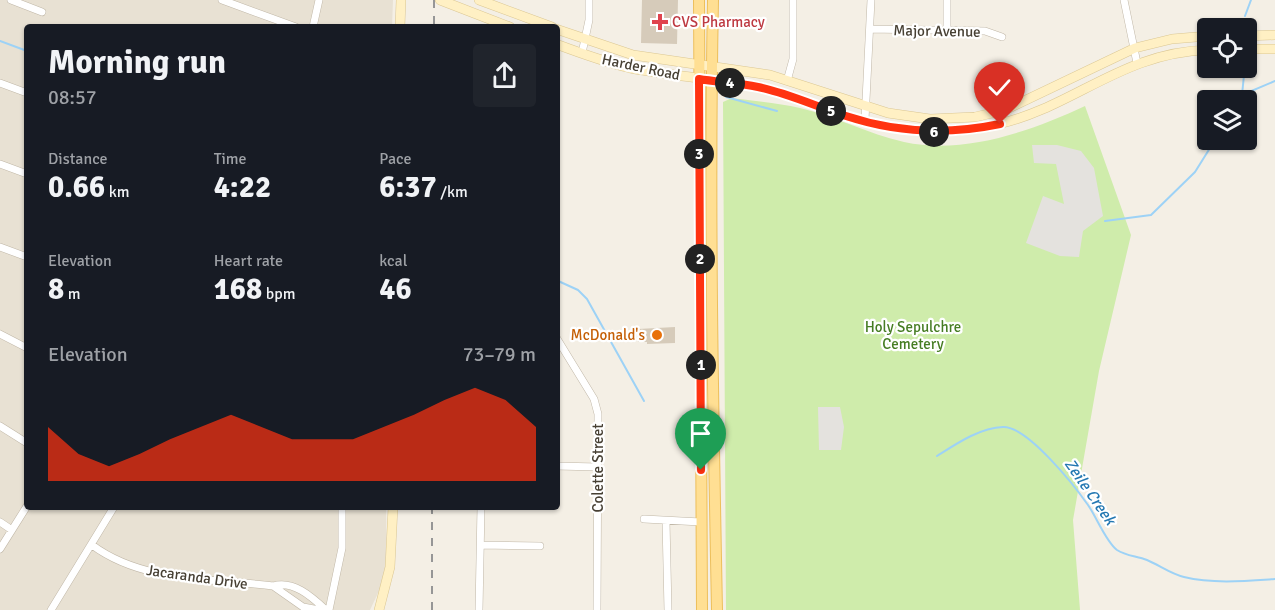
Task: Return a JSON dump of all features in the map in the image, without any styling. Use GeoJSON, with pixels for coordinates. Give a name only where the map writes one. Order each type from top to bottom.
{"type":"FeatureCollection","features":[{"type":"Feature","properties":{"kind":"main road"},"geometry":{"type":"LineString","coordinates":[[699,0],[702,610]]}},
{"type":"Feature","properties":{"kind":"main road"},"geometry":{"type":"LineString","coordinates":[[713,0],[711,81],[717,610]]}},
{"type":"Feature","properties":{"kind":"main road"},"geometry":{"type":"LineString","coordinates":[[700,306],[706,311],[706,338],[713,353]]}},
{"type":"Feature","properties":{"kind":"street"},"geometry":{"type":"LineString","coordinates":[[11,0],[42,12]]}},
{"type":"Feature","properties":{"kind":"street"},"geometry":{"type":"LineString","coordinates":[[222,0],[288,24]]}},
{"type":"Feature","properties":{"kind":"street"},"geometry":{"type":"LineString","coordinates":[[314,24],[319,0]]}},
{"type":"Feature","properties":{"kind":"street"},"geometry":{"type":"LineString","coordinates":[[440,0],[502,24]]}},
{"type":"Feature","properties":{"kind":"street"},"geometry":{"type":"LineString","coordinates":[[479,0],[544,24]]}},
{"type":"Feature","properties":{"kind":"street"},"geometry":{"type":"LineString","coordinates":[[582,53],[590,20],[589,0]]}},
{"type":"Feature","properties":{"kind":"street"},"geometry":{"type":"LineString","coordinates":[[787,81],[793,59],[794,0]]}},
{"type":"Feature","properties":{"kind":"street"},"geometry":{"type":"LineString","coordinates":[[865,120],[871,0]]}},
{"type":"Feature","properties":{"kind":"street"},"geometry":{"type":"LineString","coordinates":[[947,0],[947,31]]}},
{"type":"Feature","properties":{"kind":"street"},"geometry":{"type":"LineString","coordinates":[[1124,0],[1137,63]]}},
{"type":"Feature","properties":{"kind":"street"},"geometry":{"type":"LineString","coordinates":[[400,24],[401,1]]}},
{"type":"Feature","properties":{"kind":"street","name":"Harder Road"},"geometry":{"type":"LineString","coordinates":[[560,29],[633,55],[764,74],[888,113],[911,117],[975,117],[1005,110],[1135,48],[1172,39],[1197,37]]}},
{"type":"Feature","properties":{"kind":"street","name":"Major Avenue"},"geometry":{"type":"LineString","coordinates":[[870,29],[985,31],[1002,37]]}},
{"type":"Feature","properties":{"kind":"street"},"geometry":{"type":"LineString","coordinates":[[1257,36],[1275,35]]}},
{"type":"Feature","properties":{"kind":"street","name":"Harder Road"},"geometry":{"type":"LineString","coordinates":[[560,45],[629,67],[758,87],[848,117],[887,127],[924,132],[991,126],[1029,114],[1137,63],[1178,52],[1197,51]]}},
{"type":"Feature","properties":{"kind":"street"},"geometry":{"type":"LineString","coordinates":[[1257,49],[1275,49]]}},
{"type":"Feature","properties":{"kind":"street"},"geometry":{"type":"LineString","coordinates":[[0,83],[24,92]]}},
{"type":"Feature","properties":{"kind":"street"},"geometry":{"type":"LineString","coordinates":[[0,164],[24,173]]}},
{"type":"Feature","properties":{"kind":"street"},"geometry":{"type":"LineString","coordinates":[[0,247],[24,256]]}},
{"type":"Feature","properties":{"kind":"street"},"geometry":{"type":"LineString","coordinates":[[0,334],[24,346]]}},
{"type":"Feature","properties":{"kind":"street","name":"Colette Street"},"geometry":{"type":"LineString","coordinates":[[560,344],[594,399],[599,425],[597,610]]}},
{"type":"Feature","properties":{"kind":"street"},"geometry":{"type":"LineString","coordinates":[[0,426],[24,441]]}},
{"type":"Feature","properties":{"kind":"street"},"geometry":{"type":"LineString","coordinates":[[560,466],[598,467]]}},
{"type":"Feature","properties":{"kind":"street"},"geometry":{"type":"LineString","coordinates":[[0,549],[24,510]]}},
{"type":"Feature","properties":{"kind":"street"},"geometry":{"type":"LineString","coordinates":[[54,609],[112,510]]}},
{"type":"Feature","properties":{"kind":"street"},"geometry":{"type":"LineString","coordinates":[[328,610],[342,548],[342,510]]}},
{"type":"Feature","properties":{"kind":"street"},"geometry":{"type":"LineString","coordinates":[[379,610],[390,567],[393,510]]}},
{"type":"Feature","properties":{"kind":"street"},"geometry":{"type":"LineString","coordinates":[[479,610],[481,510]]}},
{"type":"Feature","properties":{"kind":"street"},"geometry":{"type":"LineString","coordinates":[[644,519],[701,522]]}},
{"type":"Feature","properties":{"kind":"street"},"geometry":{"type":"LineString","coordinates":[[666,521],[668,610]]}},
{"type":"Feature","properties":{"kind":"street"},"geometry":{"type":"LineString","coordinates":[[0,522],[12,530]]}},
{"type":"Feature","properties":{"kind":"street","name":"Jacaranda Drive"},"geometry":{"type":"LineString","coordinates":[[92,545],[106,555],[141,569],[273,586],[283,583],[292,585],[328,610]]}},
{"type":"Feature","properties":{"kind":"street"},"geometry":{"type":"LineString","coordinates":[[481,545],[540,546]]}},
{"type":"Feature","properties":{"kind":"street","name":"Jacaranda Drive"},"geometry":{"type":"LineString","coordinates":[[273,586],[303,607],[319,610]]}},
{"type":"Feature","properties":{"kind":"shaded area"},"geometry":{"type":"Polygon","coordinates":[[[0,0],[393,0],[392,24],[24,24],[24,510],[386,510],[387,574],[370,610],[0,610],[0,0]]]}},
{"type":"Feature","properties":{"kind":"shaded area"},"geometry":{"type":"Polygon","coordinates":[[[1032,145],[1057,145],[1081,151],[1094,168],[1103,216],[1083,231],[1079,257],[1060,256],[1026,243],[1043,196],[1064,204],[1056,164],[1034,163],[1032,145]]]}},
{"type":"Feature","properties":{"kind":"shaded area"},"geometry":{"type":"Polygon","coordinates":[[[818,407],[840,407],[844,427],[841,450],[819,450],[818,407]]]}},
{"type":"Feature","properties":{"kind":"green space","name":"Holy Sepulchre Cemetery"},"geometry":{"type":"Polygon","coordinates":[[[732,98],[800,108],[891,139],[927,145],[974,143],[997,138],[1043,124],[1085,106],[1131,235],[1099,371],[1073,520],[1080,610],[726,610],[723,102],[732,98]]]}},
{"type":"Feature","properties":{"kind":"building","name":"CVS Pharmacy"},"geometry":{"type":"Polygon","coordinates":[[[642,0],[678,0],[677,44],[641,43],[642,0]]]}},
{"type":"Feature","properties":{"kind":"building","name":"McDonald's"},"geometry":{"type":"Polygon","coordinates":[[[675,327],[675,343],[638,342],[638,329],[675,327]]]}},
{"type":"Feature","properties":{"kind":"waterway"},"geometry":{"type":"LineString","coordinates":[[1245,16],[1251,0]]}},
{"type":"Feature","properties":{"kind":"waterway","name":"Zeile Creek"},"geometry":{"type":"LineString","coordinates":[[0,41],[24,50]]}},
{"type":"Feature","properties":{"kind":"waterway"},"geometry":{"type":"LineString","coordinates":[[1242,90],[1244,78]]}},
{"type":"Feature","properties":{"kind":"waterway"},"geometry":{"type":"LineString","coordinates":[[1254,90],[1275,81]]}},
{"type":"Feature","properties":{"kind":"waterway"},"geometry":{"type":"LineString","coordinates":[[726,97],[777,111]]}},
{"type":"Feature","properties":{"kind":"waterway"},"geometry":{"type":"LineString","coordinates":[[1105,221],[1151,215],[1195,172],[1209,150]]}},
{"type":"Feature","properties":{"kind":"waterway","name":"Zeile Creek"},"geometry":{"type":"LineString","coordinates":[[560,282],[578,290],[587,299],[644,401]]}},
{"type":"Feature","properties":{"kind":"waterway","name":"Zeile Creek"},"geometry":{"type":"LineString","coordinates":[[937,456],[968,437],[985,430],[1003,427],[1013,429],[1037,446],[1061,471],[1088,505],[1109,541],[1120,552],[1147,560],[1179,576],[1206,581],[1275,579]]}},
{"type":"Feature","properties":{"kind":"railway"},"geometry":{"type":"LineString","coordinates":[[434,0],[434,24]]}},
{"type":"Feature","properties":{"kind":"railway"},"geometry":{"type":"LineString","coordinates":[[432,510],[432,610]]}},
{"type":"Feature","properties":{"kind":"place","name":"CVS Pharmacy"},"geometry":{"type":"Point","coordinates":[660,22]}},
{"type":"Feature","properties":{"kind":"place","name":"McDonald's"},"geometry":{"type":"Point","coordinates":[657,335]}},
{"type":"Feature","properties":{"kind":"route"},"geometry":{"type":"LineString","coordinates":[[701,470],[699,79],[758,87],[848,117],[887,127],[943,132],[1000,124]]}}]}
